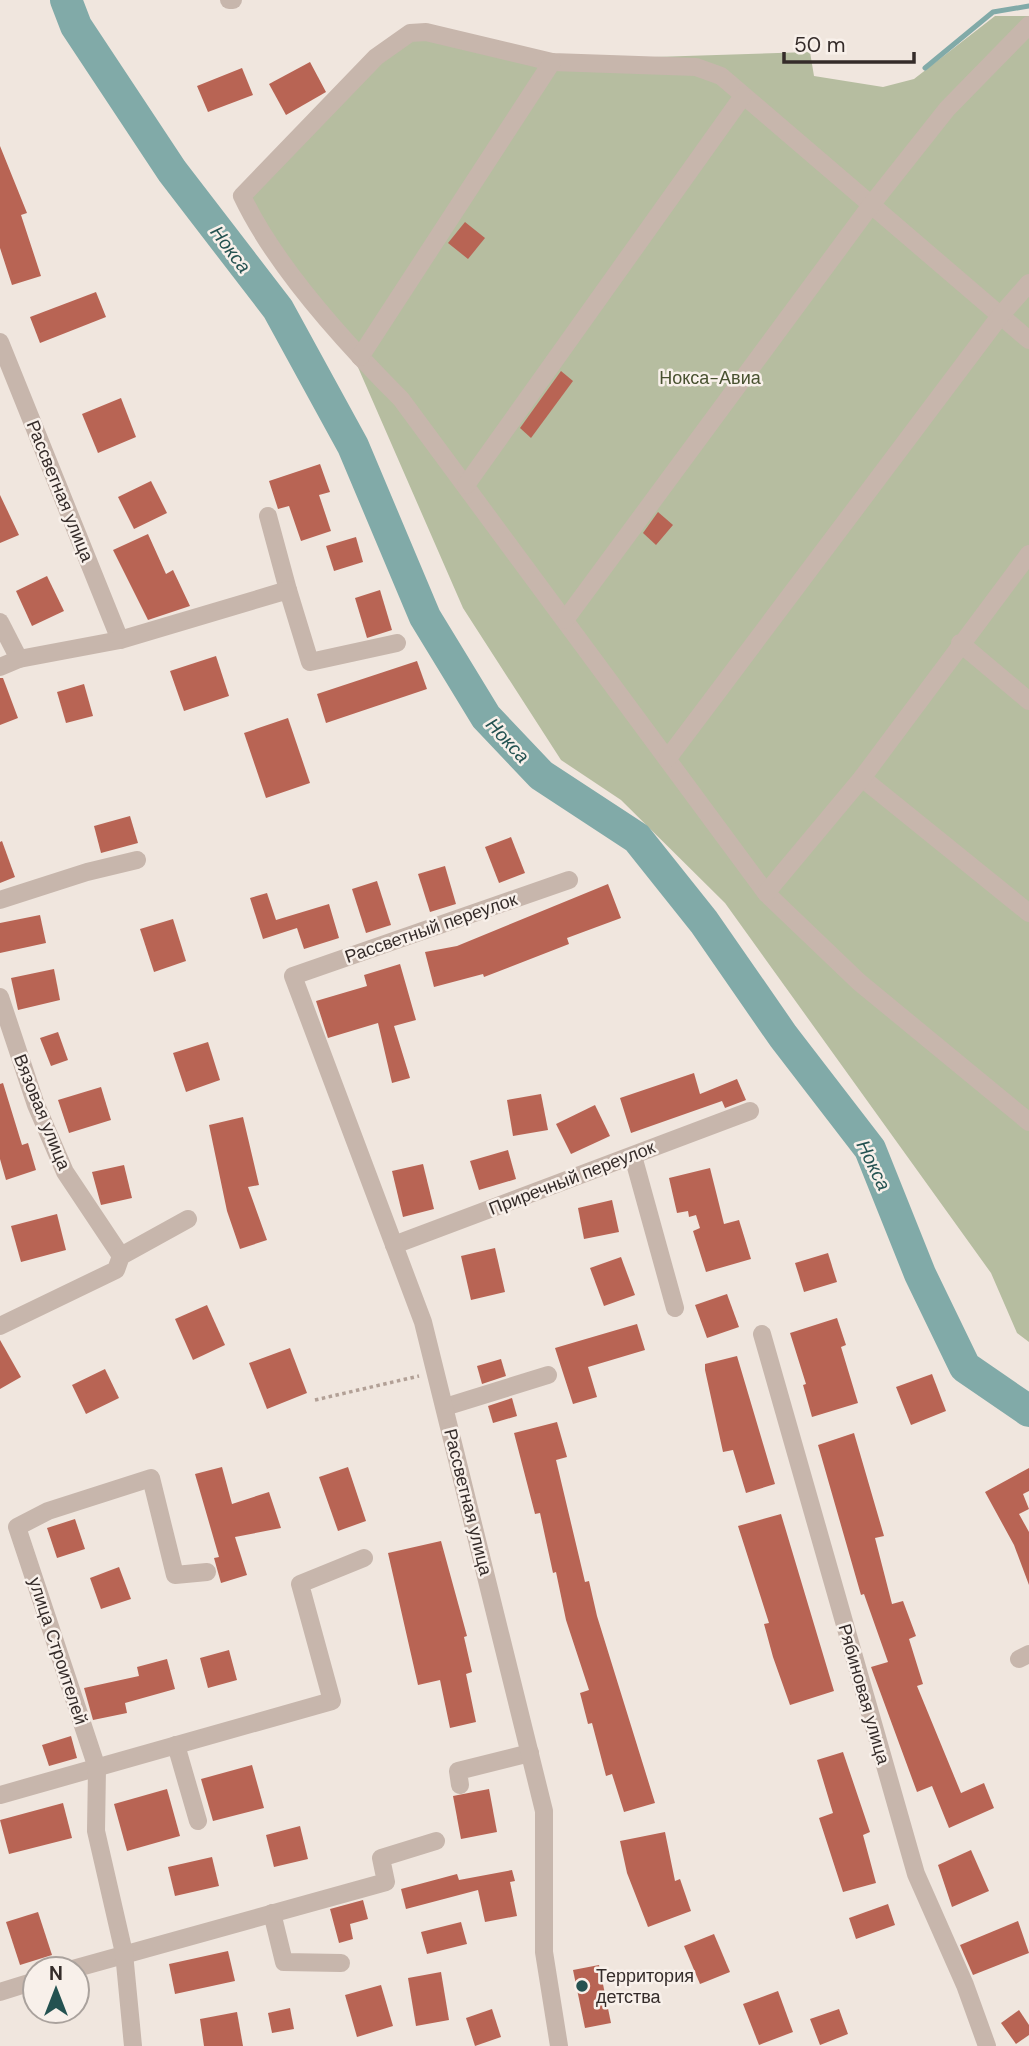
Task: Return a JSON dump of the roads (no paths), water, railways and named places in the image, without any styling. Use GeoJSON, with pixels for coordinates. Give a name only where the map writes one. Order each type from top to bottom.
{"type":"FeatureCollection","features":[{"type":"Feature","properties":{"kind":"street"},"geometry":{"type":"LineString","coordinates":[[565,620],[871,205],[947,109],[1029,25]]}},
{"type":"Feature","properties":{"kind":"street"},"geometry":{"type":"LineString","coordinates":[[1029,340],[721,76],[696,67],[552,62],[426,32],[410,33],[376,57],[242,197],[259,232],[360,357],[401,398],[766,893],[859,982],[1029,1122]]}},
{"type":"Feature","properties":{"kind":"street"},"geometry":{"type":"LineString","coordinates":[[360,357],[552,62]]}},
{"type":"Feature","properties":{"kind":"street"},"geometry":{"type":"LineString","coordinates":[[466,485],[743,96]]}},
{"type":"Feature","properties":{"kind":"street"},"geometry":{"type":"LineString","coordinates":[[668,758],[1000,316],[1029,283]]}},
{"type":"Feature","properties":{"kind":"street","name":"Рассветная улица"},"geometry":{"type":"LineString","coordinates":[[0,342],[120,640]]}},
{"type":"Feature","properties":{"kind":"street"},"geometry":{"type":"LineString","coordinates":[[268,516],[310,662],[397,643]]}},
{"type":"Feature","properties":{"kind":"street"},"geometry":{"type":"LineString","coordinates":[[766,893],[862,778],[960,643],[1029,554]]}},
{"type":"Feature","properties":{"kind":"street"},"geometry":{"type":"LineString","coordinates":[[0,667],[19,659],[120,640],[288,590]]}},
{"type":"Feature","properties":{"kind":"street"},"geometry":{"type":"LineString","coordinates":[[0,622],[19,659]]}},
{"type":"Feature","properties":{"kind":"street"},"geometry":{"type":"LineString","coordinates":[[960,643],[1029,701]]}},
{"type":"Feature","properties":{"kind":"street"},"geometry":{"type":"LineString","coordinates":[[862,778],[1029,912]]}},
{"type":"Feature","properties":{"kind":"street"},"geometry":{"type":"LineString","coordinates":[[0,901],[87,872],[137,860]]}},
{"type":"Feature","properties":{"kind":"street","name":"Рассветный переулок"},"geometry":{"type":"LineString","coordinates":[[293,976],[569,880]]}},
{"type":"Feature","properties":{"kind":"street","name":"Рассветная улица"},"geometry":{"type":"LineString","coordinates":[[293,976],[423,1322],[445,1408],[544,1811],[544,1952],[559,2046]]}},
{"type":"Feature","properties":{"kind":"street","name":"Вязовая улица"},"geometry":{"type":"LineString","coordinates":[[0,997],[36,1105],[65,1172],[121,1256]]}},
{"type":"Feature","properties":{"kind":"street","name":"Приречный переулок"},"geometry":{"type":"LineString","coordinates":[[394,1245],[750,1111]]}},
{"type":"Feature","properties":{"kind":"street"},"geometry":{"type":"LineString","coordinates":[[633,1156],[675,1308]]}},
{"type":"Feature","properties":{"kind":"street"},"geometry":{"type":"LineString","coordinates":[[0,1326],[116,1270],[121,1256],[188,1219]]}},
{"type":"Feature","properties":{"kind":"street","name":"Рябиновая улица"},"geometry":{"type":"LineString","coordinates":[[762,1334],[916,1874],[965,1985],[988,2046]]}},
{"type":"Feature","properties":{"kind":"street"},"geometry":{"type":"LineString","coordinates":[[445,1408],[548,1375]]}},
{"type":"Feature","properties":{"kind":"street","name":"улица Строителей"},"geometry":{"type":"LineString","coordinates":[[133,2046],[124,1953],[96,1831],[97,1768],[17,1527],[48,1511],[151,1478],[175,1575],[207,1572]]}},
{"type":"Feature","properties":{"kind":"street"},"geometry":{"type":"LineString","coordinates":[[0,1795],[332,1701],[300,1584],[364,1559]]}},
{"type":"Feature","properties":{"kind":"street"},"geometry":{"type":"LineString","coordinates":[[176,1745],[198,1821]]}},
{"type":"Feature","properties":{"kind":"street"},"geometry":{"type":"LineString","coordinates":[[460,1785],[458,1771],[530,1753]]}},
{"type":"Feature","properties":{"kind":"street"},"geometry":{"type":"LineString","coordinates":[[91,1963],[386,1882],[381,1858],[436,1841]]}},
{"type":"Feature","properties":{"kind":"street"},"geometry":{"type":"LineString","coordinates":[[272,1913],[284,1962],[341,1963]]}},
{"type":"Feature","properties":{"kind":"street"},"geometry":{"type":"LineString","coordinates":[[0,1992],[21,1985]]}},
{"type":"Feature","properties":{"kind":"waterway","name":"Нокса"},"geometry":{"type":"LineString","coordinates":[[66,0],[76,26],[172,171],[278,309],[353,446],[425,617],[486,717],[541,775],[637,838],[704,922],[783,1036],[870,1149],[920,1274],[965,1367],[1029,1411]]}},
{"type":"Feature","properties":{"kind":"waterway"},"geometry":{"type":"LineString","coordinates":[[925,68],[993,12],[1029,6]]}},
{"type":"Feature","properties":{"kind":"place","name":"Территория детства"},"geometry":{"type":"Point","coordinates":[582,1986]}},
{"type":"Feature","properties":{"kind":"park label","name":"Нокса-Авиа"},"geometry":{"type":"Point","coordinates":[710,378]}}]}
